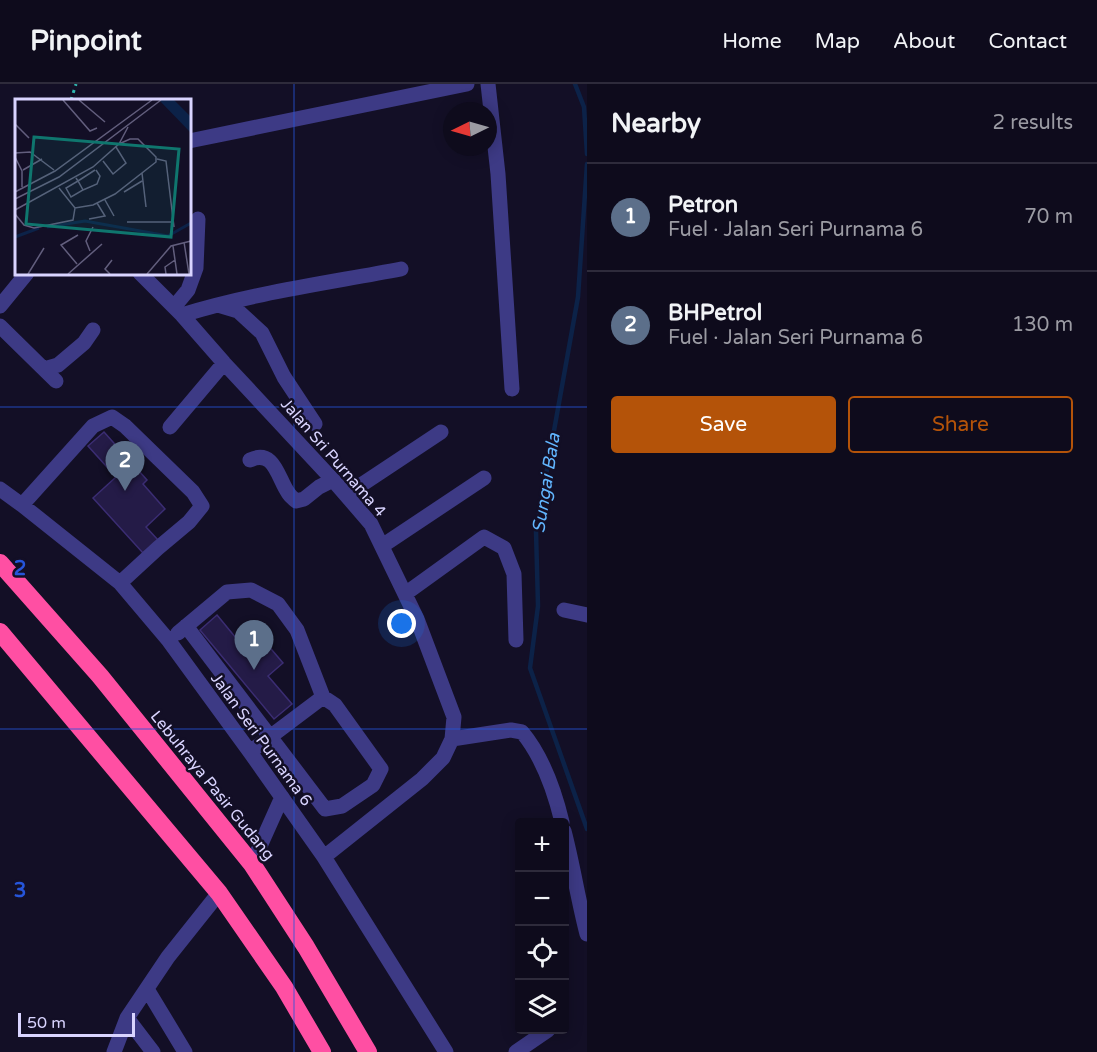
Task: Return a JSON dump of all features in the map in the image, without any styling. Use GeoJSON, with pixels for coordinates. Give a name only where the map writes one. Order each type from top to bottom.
{"type":"FeatureCollection","features":[{"type":"Feature","properties":{"kind":"highway","name":"Lebuhraya Pasir Gudang"},"geometry":{"type":"LineString","coordinates":[[0,563],[100,676],[252,864],[306,947],[369,1052]]}},
{"type":"Feature","properties":{"kind":"highway"},"geometry":{"type":"LineString","coordinates":[[0,633],[219,893],[284,987],[321,1052]]}},
{"type":"Feature","properties":{"kind":"street"},"geometry":{"type":"LineString","coordinates":[[190,141],[467,84]]}},
{"type":"Feature","properties":{"kind":"street"},"geometry":{"type":"LineString","coordinates":[[488,84],[498,174],[512,389]]}},
{"type":"Feature","properties":{"kind":"street"},"geometry":{"type":"LineString","coordinates":[[178,311],[196,268],[198,219]]}},
{"type":"Feature","properties":{"kind":"street"},"geometry":{"type":"LineString","coordinates":[[178,311],[401,269]]}},
{"type":"Feature","properties":{"kind":"street"},"geometry":{"type":"LineString","coordinates":[[0,306],[26,274]]}},
{"type":"Feature","properties":{"kind":"street","name":"Jalan Sri Purnama 4"},"geometry":{"type":"LineString","coordinates":[[141,274],[178,311],[371,524],[417,619],[453,717],[452,739]]}},
{"type":"Feature","properties":{"kind":"street"},"geometry":{"type":"LineString","coordinates":[[218,305],[238,311],[262,333],[284,376],[315,424]]}},
{"type":"Feature","properties":{"kind":"street"},"geometry":{"type":"LineString","coordinates":[[0,326],[56,381]]}},
{"type":"Feature","properties":{"kind":"street"},"geometry":{"type":"LineString","coordinates":[[44,369],[58,365],[84,343],[93,330]]}},
{"type":"Feature","properties":{"kind":"street"},"geometry":{"type":"LineString","coordinates":[[170,427],[224,363]]}},
{"type":"Feature","properties":{"kind":"street"},"geometry":{"type":"LineString","coordinates":[[22,505],[93,426],[112,417],[125,426],[193,492],[202,506],[189,522],[120,583]]}},
{"type":"Feature","properties":{"kind":"street"},"geometry":{"type":"LineString","coordinates":[[346,495],[441,432]]}},
{"type":"Feature","properties":{"kind":"street"},"geometry":{"type":"LineString","coordinates":[[250,460],[258,457],[266,458],[273,464],[288,493],[296,501],[304,499],[319,487],[333,480]]}},
{"type":"Feature","properties":{"kind":"street"},"geometry":{"type":"LineString","coordinates":[[382,546],[484,478]]}},
{"type":"Feature","properties":{"kind":"street","name":"Jalan Seri Purnama 6"},"geometry":{"type":"LineString","coordinates":[[0,489],[120,583],[169,641],[324,857],[446,1052]]}},
{"type":"Feature","properties":{"kind":"street"},"geometry":{"type":"LineString","coordinates":[[405,594],[484,537],[504,548],[514,574],[516,640]]}},
{"type":"Feature","properties":{"kind":"street"},"geometry":{"type":"LineString","coordinates":[[169,641],[186,626],[227,592],[251,590],[278,604],[297,630],[323,697],[335,705],[381,769],[373,785],[342,806],[325,809],[186,626]]}},
{"type":"Feature","properties":{"kind":"street"},"geometry":{"type":"LineString","coordinates":[[564,610],[587,615]]}},
{"type":"Feature","properties":{"kind":"street"},"geometry":{"type":"LineString","coordinates":[[250,752],[323,697]]}},
{"type":"Feature","properties":{"kind":"street"},"geometry":{"type":"LineString","coordinates":[[324,857],[422,779],[443,758],[452,739],[511,730],[522,732],[532,744],[558,804],[561,818]]}},
{"type":"Feature","properties":{"kind":"street"},"geometry":{"type":"LineString","coordinates":[[252,864],[282,797]]}},
{"type":"Feature","properties":{"kind":"street"},"geometry":{"type":"LineString","coordinates":[[569,848],[578,900],[587,934]]}},
{"type":"Feature","properties":{"kind":"street"},"geometry":{"type":"LineString","coordinates":[[114,1052],[127,1018],[168,957],[219,893]]}},
{"type":"Feature","properties":{"kind":"street"},"geometry":{"type":"LineString","coordinates":[[147,989],[185,1052]]}},
{"type":"Feature","properties":{"kind":"street"},"geometry":{"type":"LineString","coordinates":[[127,1018],[153,1052]]}},
{"type":"Feature","properties":{"kind":"street"},"geometry":{"type":"LineString","coordinates":[[516,1052],[541,1034]]}},
{"type":"Feature","properties":{"kind":"path"},"geometry":{"type":"LineString","coordinates":[[71,99],[76,84]]}},
{"type":"Feature","properties":{"kind":"building"},"geometry":{"type":"Polygon","coordinates":[[[104,432],[147,480],[143,484],[165,509],[146,527],[158,540],[143,553],[93,498],[116,477],[88,446],[104,432]]]}},
{"type":"Feature","properties":{"kind":"building"},"geometry":{"type":"Polygon","coordinates":[[[217,615],[250,655],[266,643],[283,663],[268,676],[292,704],[274,719],[200,630],[217,615]]]}},
{"type":"Feature","properties":{"kind":"waterway","name":"Sungai Bala"},"geometry":{"type":"LineString","coordinates":[[575,84],[584,107],[587,154]]}},
{"type":"Feature","properties":{"kind":"waterway","name":"Sungai Bala"},"geometry":{"type":"LineString","coordinates":[[587,164],[578,297],[536,531],[538,606],[530,668],[587,829]]}},
{"type":"Feature","properties":{"kind":"place","name":"BHPetrol"},"geometry":{"type":"Point","coordinates":[125,491]}},
{"type":"Feature","properties":{"kind":"place","name":"Petron"},"geometry":{"type":"Point","coordinates":[254,670]}}]}
